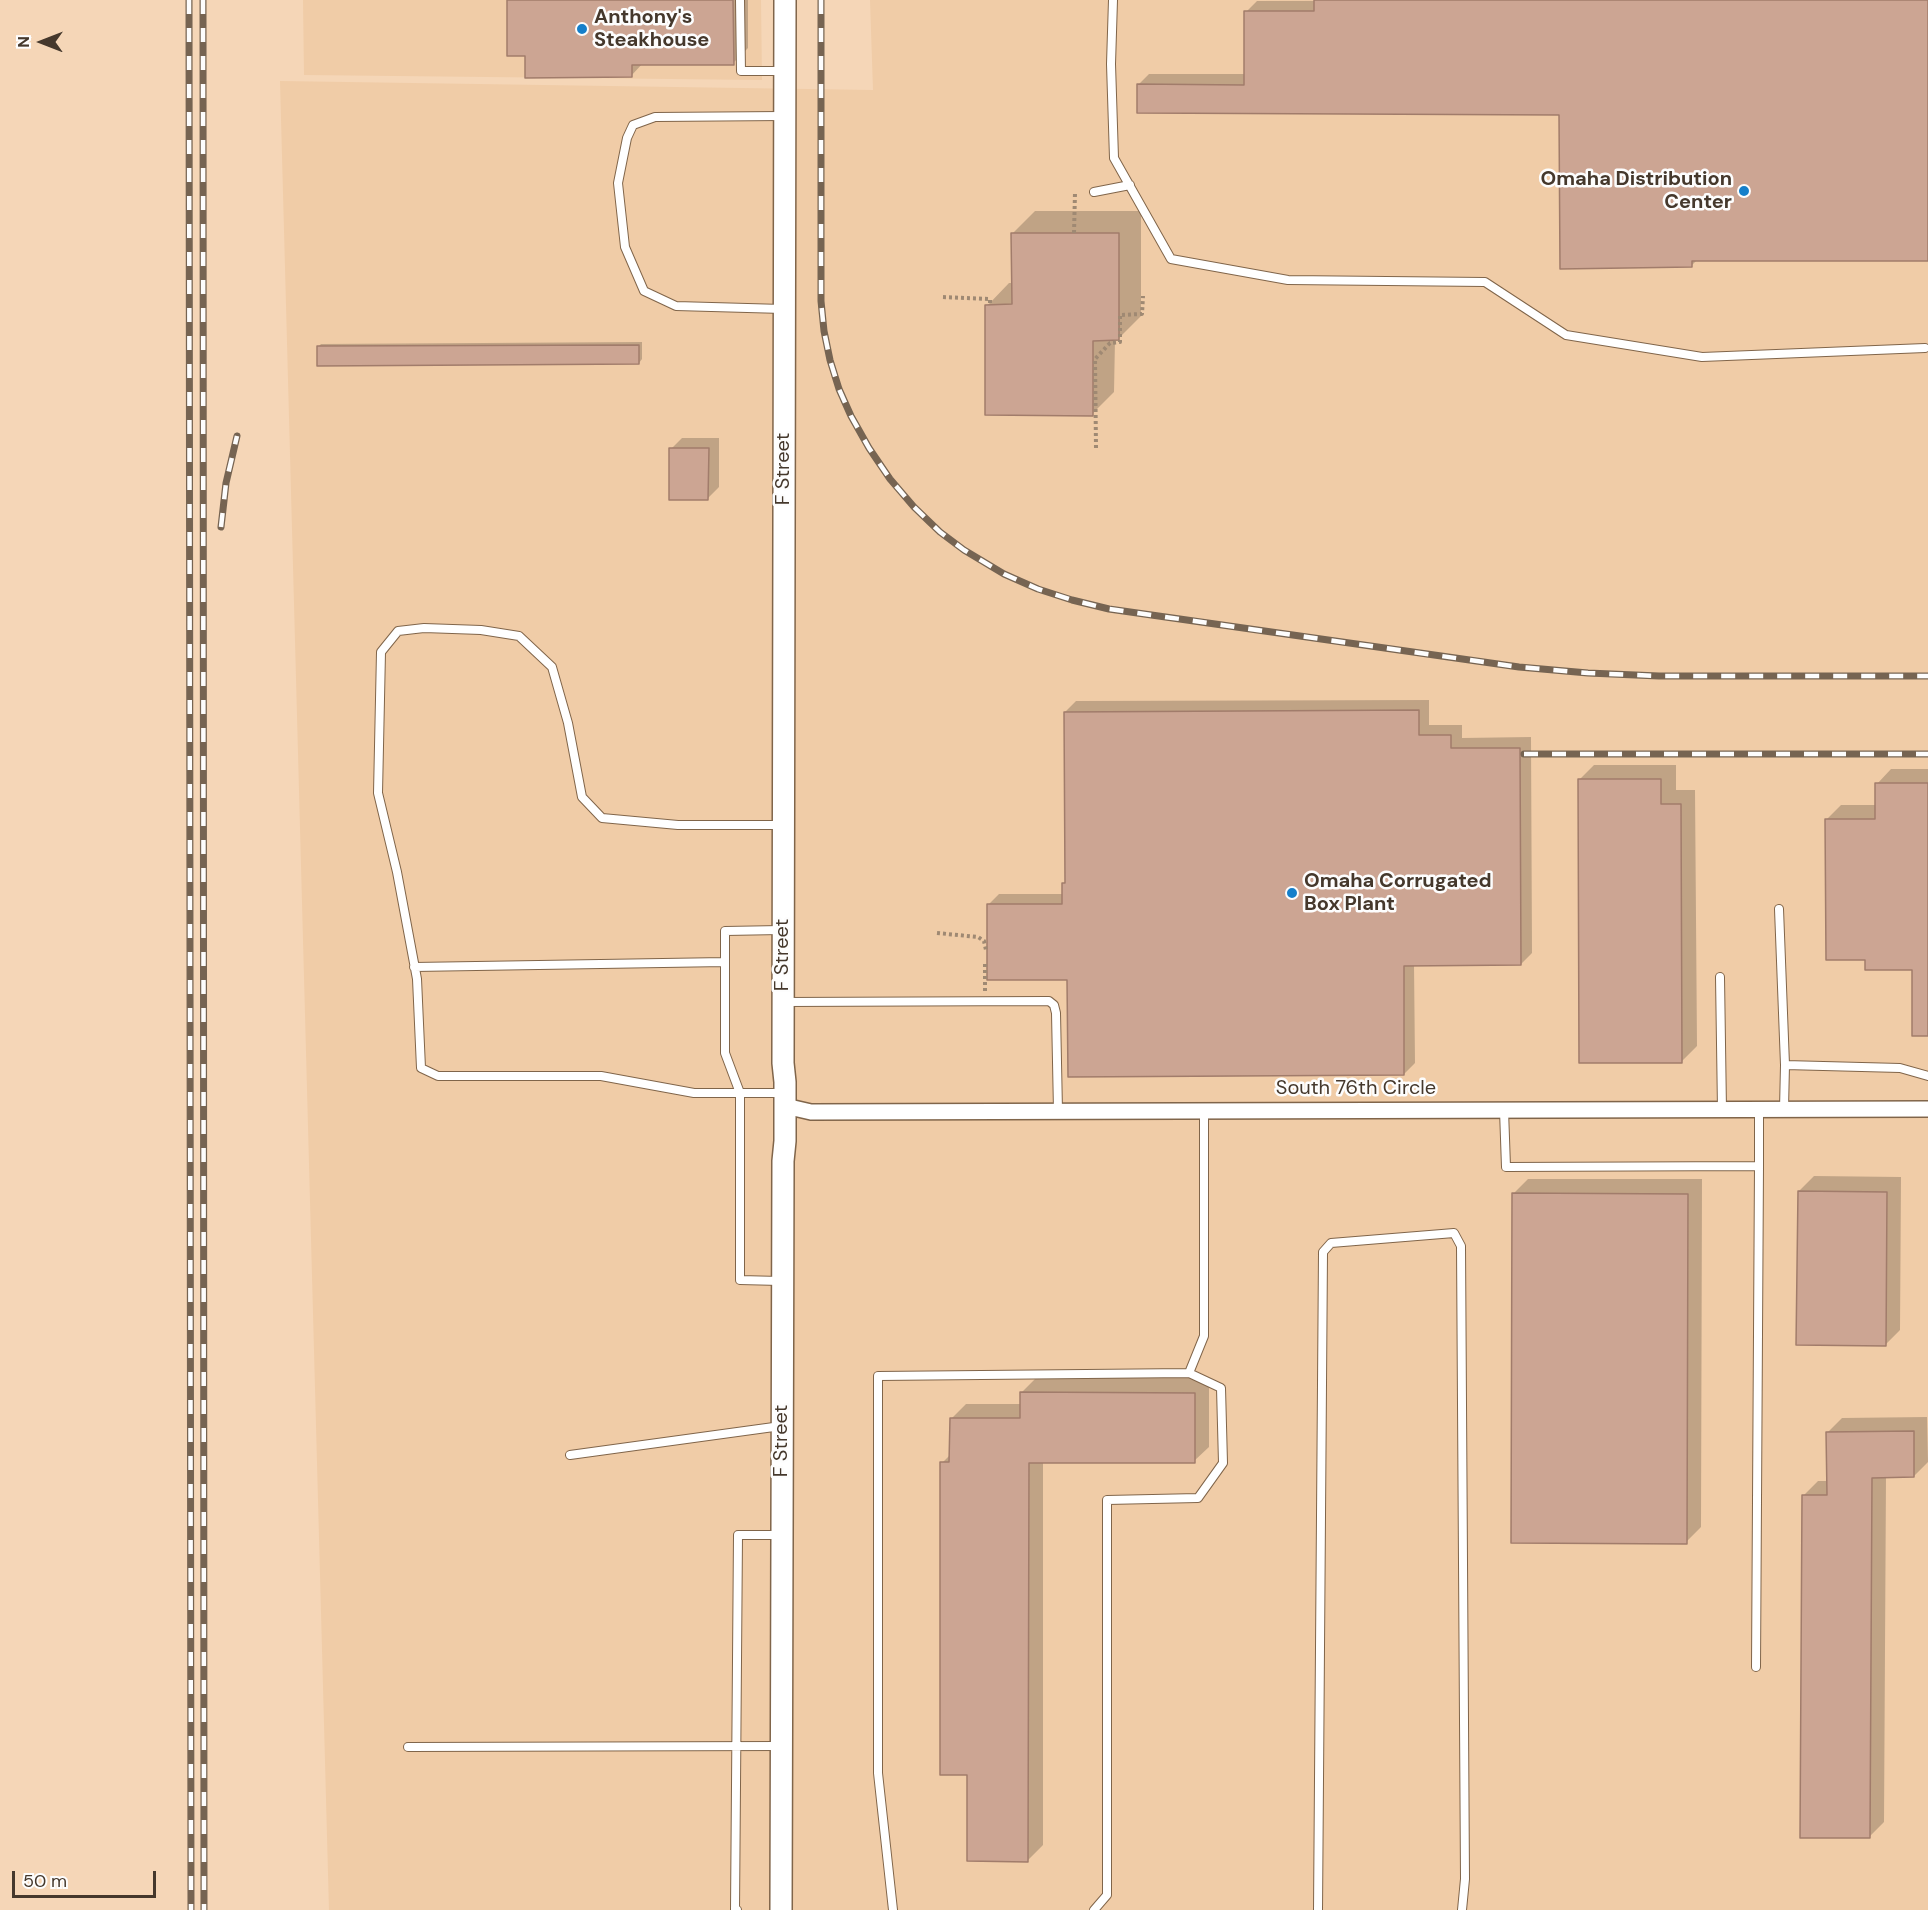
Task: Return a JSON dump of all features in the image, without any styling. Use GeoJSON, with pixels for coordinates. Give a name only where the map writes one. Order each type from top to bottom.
{"type":"FeatureCollection","features":[{"type":"Feature","properties":{"kind":"street","name":"F Street"},"geometry":{"type":"LineString","coordinates":[[781,1910],[783,1161],[785,1141],[783,1063],[785,462],[783,309],[785,0]]}},
{"type":"Feature","properties":{"kind":"street","name":"South 76th Circle"},"geometry":{"type":"LineString","coordinates":[[785,1100],[811,1112],[1928,1109]]}},
{"type":"Feature","properties":{"kind":"lane"},"geometry":{"type":"LineString","coordinates":[[740,0],[741,71],[784,71]]}},
{"type":"Feature","properties":{"kind":"lane"},"geometry":{"type":"LineString","coordinates":[[1113,0],[1111,64],[1114,158],[1171,259],[1288,280],[1485,282],[1566,335],[1702,357],[1925,348]]}},
{"type":"Feature","properties":{"kind":"lane"},"geometry":{"type":"LineString","coordinates":[[783,309],[676,306],[644,291],[625,247],[618,183],[627,138],[633,125],[655,117],[784,116]]}},
{"type":"Feature","properties":{"kind":"lane"},"geometry":{"type":"LineString","coordinates":[[1094,192],[1130,185]]}},
{"type":"Feature","properties":{"kind":"lane"},"geometry":{"type":"LineString","coordinates":[[783,825],[678,825],[602,818],[582,797],[568,723],[552,667],[519,636],[481,630],[424,628],[398,631],[381,652],[378,793],[397,872],[417,979],[421,1068],[438,1076],[601,1076],[694,1093],[740,1093],[785,1100]]}},
{"type":"Feature","properties":{"kind":"lane"},"geometry":{"type":"LineString","coordinates":[[1779,909],[1785,1065],[1784,1109]]}},
{"type":"Feature","properties":{"kind":"lane"},"geometry":{"type":"LineString","coordinates":[[783,930],[725,931],[725,1053],[740,1093],[740,1281],[783,1281]]}},
{"type":"Feature","properties":{"kind":"lane"},"geometry":{"type":"LineString","coordinates":[[414,967],[725,962]]}},
{"type":"Feature","properties":{"kind":"lane"},"geometry":{"type":"LineString","coordinates":[[1720,977],[1722,1110]]}},
{"type":"Feature","properties":{"kind":"lane"},"geometry":{"type":"LineString","coordinates":[[783,1002],[1048,1001],[1054,1005],[1056,1013],[1058,1111]]}},
{"type":"Feature","properties":{"kind":"lane"},"geometry":{"type":"LineString","coordinates":[[1785,1065],[1900,1068],[1928,1076]]}},
{"type":"Feature","properties":{"kind":"lane"},"geometry":{"type":"LineString","coordinates":[[1756,1667],[1759,1109]]}},
{"type":"Feature","properties":{"kind":"lane"},"geometry":{"type":"LineString","coordinates":[[1189,1373],[1204,1336],[1204,1110]]}},
{"type":"Feature","properties":{"kind":"lane"},"geometry":{"type":"LineString","coordinates":[[1504,1110],[1506,1167],[1759,1166]]}},
{"type":"Feature","properties":{"kind":"lane"},"geometry":{"type":"LineString","coordinates":[[1318,1910],[1323,1252],[1331,1243],[1454,1233],[1461,1246],[1465,1855],[1462,1910]]}},
{"type":"Feature","properties":{"kind":"lane"},"geometry":{"type":"LineString","coordinates":[[893,1910],[878,1773],[878,1376],[1189,1373],[1221,1388],[1223,1463],[1198,1498],[1107,1500],[1107,1895],[1094,1910]]}},
{"type":"Feature","properties":{"kind":"lane"},"geometry":{"type":"LineString","coordinates":[[570,1455],[782,1426]]}},
{"type":"Feature","properties":{"kind":"lane"},"geometry":{"type":"LineString","coordinates":[[737,1910],[735,1910],[738,1535],[782,1534]]}},
{"type":"Feature","properties":{"kind":"lane"},"geometry":{"type":"LineString","coordinates":[[408,1747],[781,1746]]}},
{"type":"Feature","properties":{"kind":"path"},"geometry":{"type":"LineString","coordinates":[[1074,232],[1075,193]]}},
{"type":"Feature","properties":{"kind":"path"},"geometry":{"type":"LineString","coordinates":[[1096,448],[1095,359],[1110,343],[1120,342],[1120,315],[1142,314],[1143,296]]}},
{"type":"Feature","properties":{"kind":"path"},"geometry":{"type":"LineString","coordinates":[[943,297],[990,298],[990,304]]}},
{"type":"Feature","properties":{"kind":"path"},"geometry":{"type":"LineString","coordinates":[[936,933],[978,937],[984,941],[986,950]]}},
{"type":"Feature","properties":{"kind":"path"},"geometry":{"type":"LineString","coordinates":[[985,964],[985,992]]}},
{"type":"Feature","properties":{"kind":"shaded area"},"geometry":{"type":"Polygon","coordinates":[[[303,0],[761,0],[762,80],[304,75],[303,0]]]}},
{"type":"Feature","properties":{"kind":"shaded area"},"geometry":{"type":"Polygon","coordinates":[[[870,0],[1928,0],[1928,1910],[329,1910],[280,81],[873,90],[870,0]]]}},
{"type":"Feature","properties":{"kind":"building"},"geometry":{"type":"Polygon","coordinates":[[[507,0],[733,0],[734,65],[632,65],[632,77],[525,78],[525,56],[507,56],[507,0]]]}},
{"type":"Feature","properties":{"kind":"building","name":"Omaha Distribution Center"},"geometry":{"type":"Polygon","coordinates":[[[1314,0],[1928,0],[1928,261],[1692,261],[1692,267],[1560,269],[1559,115],[1137,113],[1137,84],[1244,85],[1244,11],[1314,11],[1314,0]]]}},
{"type":"Feature","properties":{"kind":"building"},"geometry":{"type":"Polygon","coordinates":[[[1011,233],[1119,233],[1119,340],[1093,341],[1093,416],[985,415],[985,305],[1012,304],[1011,233]]]}},
{"type":"Feature","properties":{"kind":"building"},"geometry":{"type":"Polygon","coordinates":[[[639,345],[639,364],[317,366],[317,346],[639,345]]]}},
{"type":"Feature","properties":{"kind":"building"},"geometry":{"type":"Polygon","coordinates":[[[669,448],[709,448],[708,500],[669,500],[669,448]]]}},
{"type":"Feature","properties":{"kind":"building","name":"Omaha Corrugated Box Plant"},"geometry":{"type":"Polygon","coordinates":[[[1419,710],[1419,735],[1451,735],[1451,748],[1520,748],[1521,965],[1404,966],[1404,1075],[1068,1077],[1067,980],[987,980],[987,904],[1062,904],[1062,883],[1065,883],[1064,712],[1419,710]]]}},
{"type":"Feature","properties":{"kind":"building"},"geometry":{"type":"Polygon","coordinates":[[[1578,779],[1661,779],[1661,804],[1681,804],[1682,1063],[1579,1063],[1578,779]]]}},
{"type":"Feature","properties":{"kind":"building"},"geometry":{"type":"Polygon","coordinates":[[[1875,783],[1928,783],[1928,1036],[1912,1036],[1912,970],[1865,970],[1865,960],[1826,960],[1825,819],[1875,819],[1875,783]]]}},
{"type":"Feature","properties":{"kind":"building"},"geometry":{"type":"Polygon","coordinates":[[[1798,1191],[1887,1192],[1886,1346],[1796,1345],[1798,1191]]]}},
{"type":"Feature","properties":{"kind":"building"},"geometry":{"type":"Polygon","coordinates":[[[1512,1193],[1688,1194],[1687,1544],[1511,1543],[1512,1193]]]}},
{"type":"Feature","properties":{"kind":"building"},"geometry":{"type":"Polygon","coordinates":[[[1020,1392],[1195,1393],[1195,1463],[1029,1463],[1028,1862],[967,1861],[967,1775],[940,1775],[940,1462],[949,1462],[950,1418],[1020,1418],[1020,1392]]]}},
{"type":"Feature","properties":{"kind":"building"},"geometry":{"type":"Polygon","coordinates":[[[1914,1431],[1914,1477],[1872,1478],[1870,1838],[1800,1838],[1802,1495],[1827,1495],[1826,1432],[1914,1431]]]}},
{"type":"Feature","properties":{"kind":"railway"},"geometry":{"type":"LineString","coordinates":[[189,0],[191,1910]]}},
{"type":"Feature","properties":{"kind":"railway"},"geometry":{"type":"LineString","coordinates":[[203,0],[204,1910]]}},
{"type":"Feature","properties":{"kind":"railway"},"geometry":{"type":"LineString","coordinates":[[821,0],[821,301],[830,360],[851,416],[890,479],[940,532],[964,550],[1004,574],[1038,589],[1109,609],[1519,667],[1659,676],[1928,676]]}},
{"type":"Feature","properties":{"kind":"railway"},"geometry":{"type":"LineString","coordinates":[[221,527],[226,483],[237,436]]}},
{"type":"Feature","properties":{"kind":"railway"},"geometry":{"type":"LineString","coordinates":[[1524,754],[1928,754]]}},
{"type":"Feature","properties":{"kind":"place","name":"Anthony's Steakhouse"},"geometry":{"type":"Point","coordinates":[582,29]}},
{"type":"Feature","properties":{"kind":"place","name":"Omaha Distribution Center"},"geometry":{"type":"Point","coordinates":[1744,191]}},
{"type":"Feature","properties":{"kind":"place","name":"Omaha Corrugated Box Plant"},"geometry":{"type":"Point","coordinates":[1292,893]}}]}
